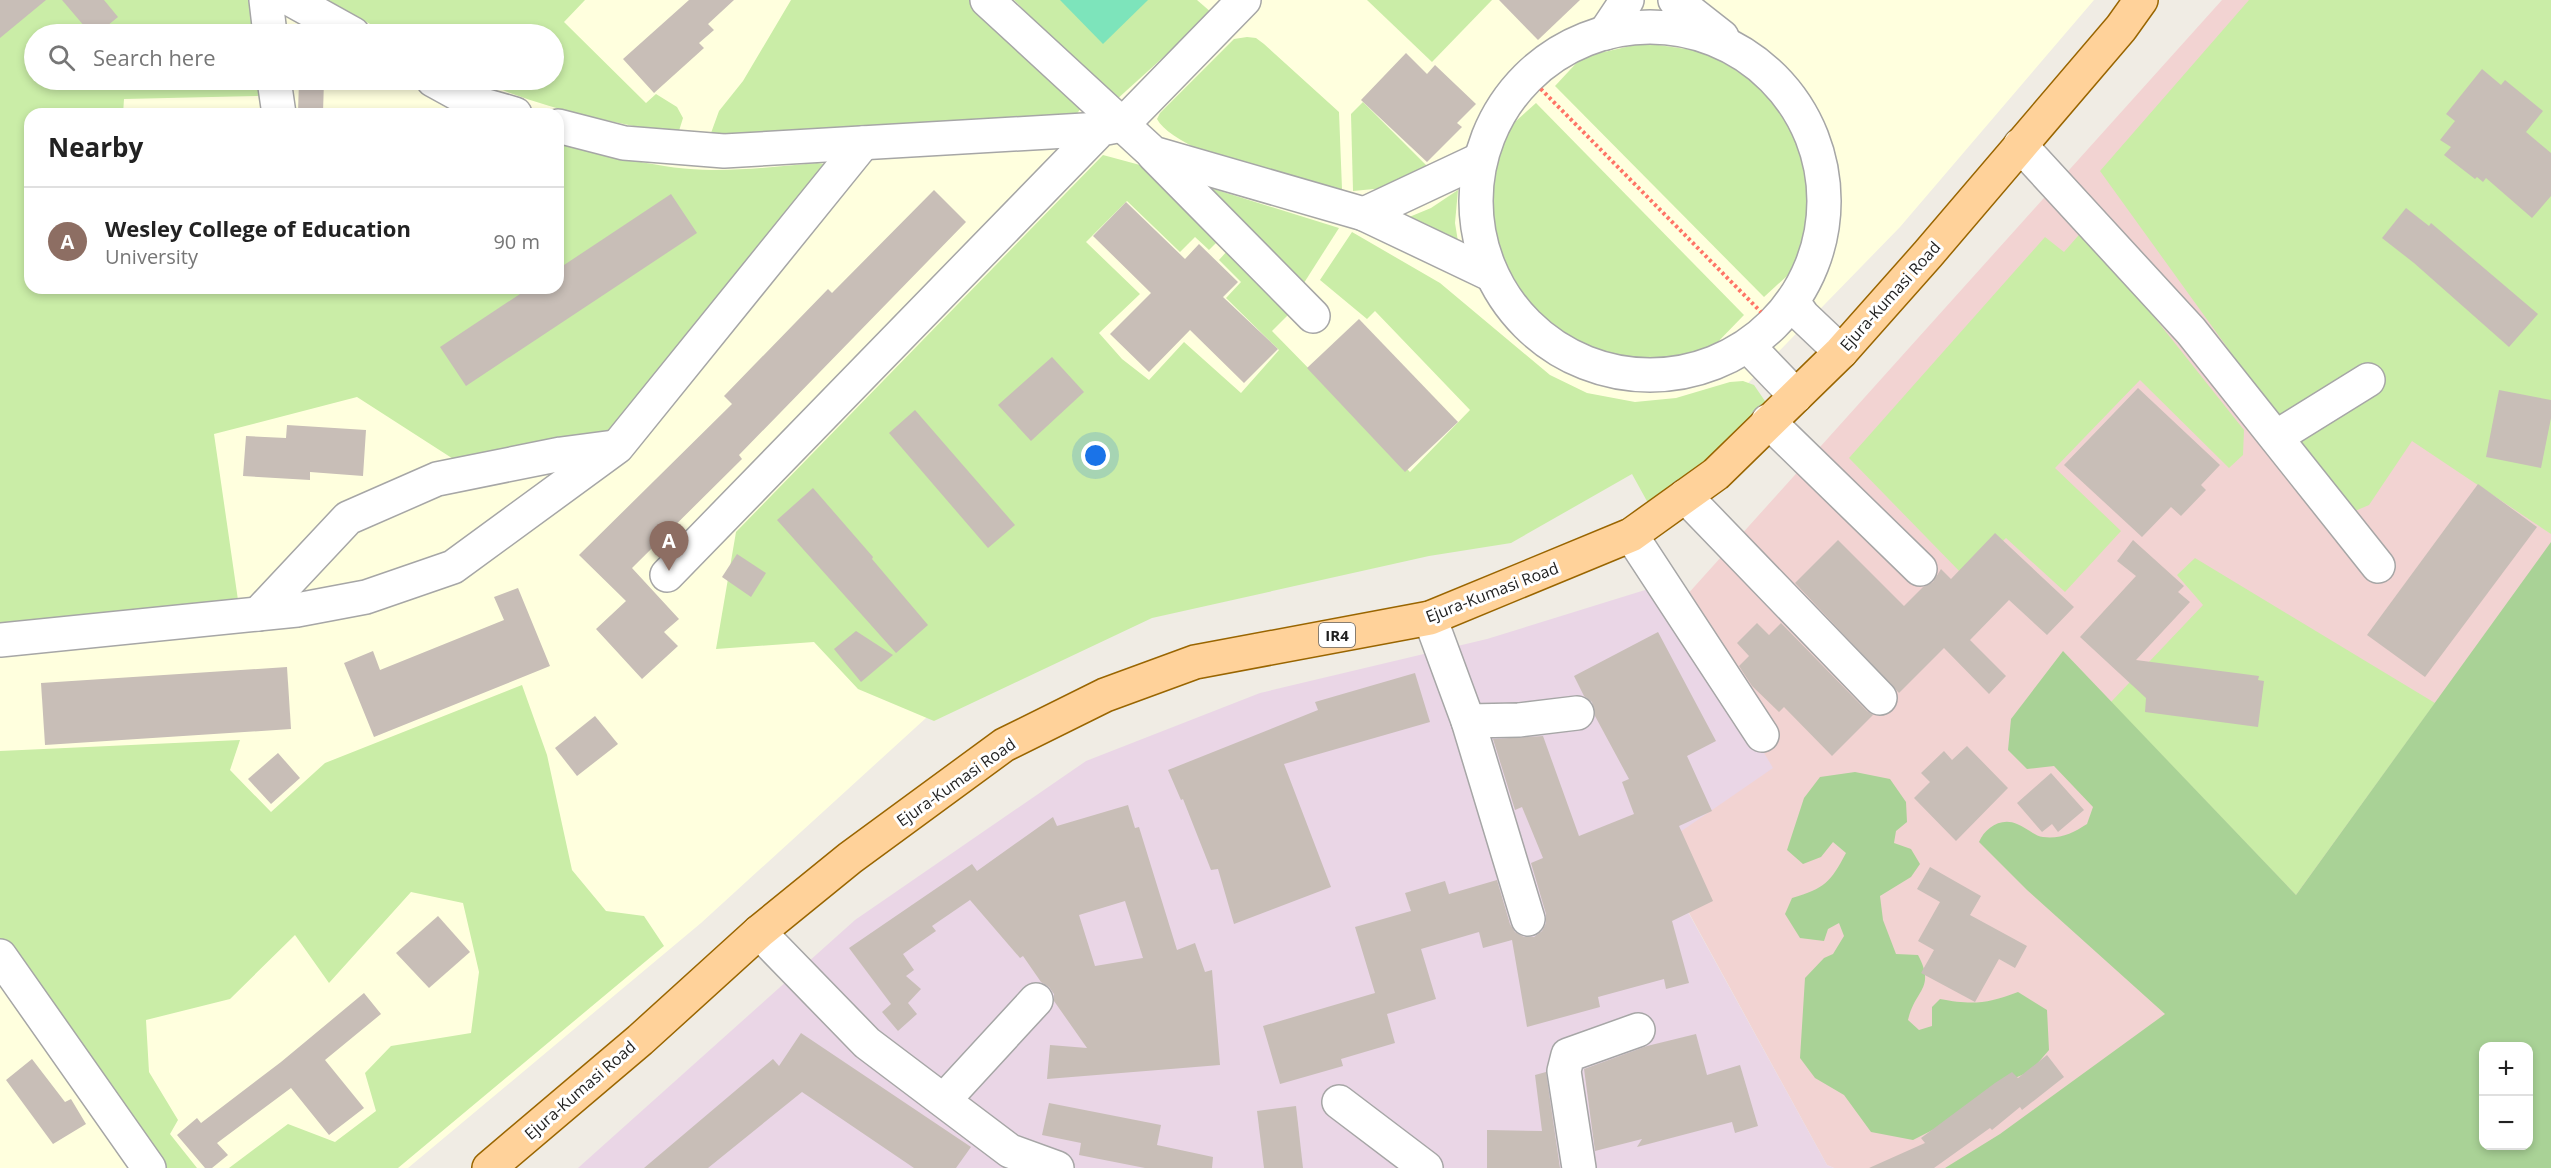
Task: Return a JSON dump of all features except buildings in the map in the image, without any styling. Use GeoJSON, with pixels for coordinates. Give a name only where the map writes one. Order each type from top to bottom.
{"type":"FeatureCollection","features":[{"type":"Feature","properties":{"kind":"main road","name":"IR4"},"geometry":{"type":"LineString","coordinates":[[2121,28],[2141,0]]}},
{"type":"Feature","properties":{"kind":"main road","name":"IR4"},"geometry":{"type":"LineString","coordinates":[[2121,28],[2163,0]]}},
{"type":"Feature","properties":{"kind":"main road","name":"Ejura-Kumasi Road"},"geometry":{"type":"LineString","coordinates":[[489,1168],[640,1040],[759,932],[850,858],[1004,745],[1105,696],[1195,662],[1430,618],[1631,535],[1716,474],[1840,352],[1928,254],[2121,28]]}},
{"type":"Feature","properties":{"kind":"lane"},"geometry":{"type":"LineString","coordinates":[[266,0],[269,24]]}},
{"type":"Feature","properties":{"kind":"lane"},"geometry":{"type":"LineString","coordinates":[[292,0],[335,24]]}},
{"type":"Feature","properties":{"kind":"lane"},"geometry":{"type":"LineString","coordinates":[[987,0],[1111,127],[1153,153],[1313,316]]}},
{"type":"Feature","properties":{"kind":"lane"},"geometry":{"type":"LineString","coordinates":[[667,575],[1111,127],[1244,0]]}},
{"type":"Feature","properties":{"kind":"lane"},"geometry":{"type":"LineString","coordinates":[[1605,33],[1627,0]]}},
{"type":"Feature","properties":{"kind":"lane"},"geometry":{"type":"LineString","coordinates":[[1675,0],[1747,57],[1788,95],[1815,143],[1825,198],[1818,253],[1783,314],[1748,346],[1693,371],[1632,375],[1574,359],[1525,324],[1490,274],[1475,218],[1479,160],[1497,114],[1528,76],[1564,49],[1605,33],[1654,27],[1703,36],[1747,57]]}},
{"type":"Feature","properties":{"kind":"lane"},"geometry":{"type":"LineString","coordinates":[[275,90],[278,108]]}},
{"type":"Feature","properties":{"kind":"lane"},"geometry":{"type":"LineString","coordinates":[[443,90],[460,108]]}},
{"type":"Feature","properties":{"kind":"lane"},"geometry":{"type":"LineString","coordinates":[[564,128],[624,143],[724,152],[1111,127]]}},
{"type":"Feature","properties":{"kind":"lane"},"geometry":{"type":"LineString","coordinates":[[0,640],[258,614],[366,597],[453,567],[617,447],[863,143]]}},
{"type":"Feature","properties":{"kind":"lane"},"geometry":{"type":"LineString","coordinates":[[2020,145],[2191,331],[2378,566]]}},
{"type":"Feature","properties":{"kind":"lane"},"geometry":{"type":"LineString","coordinates":[[1153,153],[1364,214],[1490,274]]}},
{"type":"Feature","properties":{"kind":"lane"},"geometry":{"type":"LineString","coordinates":[[1364,214],[1479,160]]}},
{"type":"Feature","properties":{"kind":"lane"},"geometry":{"type":"LineString","coordinates":[[1783,314],[1803,316],[1840,352]]}},
{"type":"Feature","properties":{"kind":"lane"},"geometry":{"type":"LineString","coordinates":[[1748,346],[1796,396]]}},
{"type":"Feature","properties":{"kind":"lane"},"geometry":{"type":"LineString","coordinates":[[2276,437],[2368,380]]}},
{"type":"Feature","properties":{"kind":"lane"},"geometry":{"type":"LineString","coordinates":[[1768,421],[1920,569]]}},
{"type":"Feature","properties":{"kind":"lane"},"geometry":{"type":"LineString","coordinates":[[258,614],[348,518],[437,479],[561,454],[617,447]]}},
{"type":"Feature","properties":{"kind":"lane"},"geometry":{"type":"LineString","coordinates":[[1685,496],[1880,698]]}},
{"type":"Feature","properties":{"kind":"lane"},"geometry":{"type":"LineString","coordinates":[[1631,535],[1761,735]]}},
{"type":"Feature","properties":{"kind":"lane"},"geometry":{"type":"LineString","coordinates":[[1430,618],[1468,721],[1528,919]]}},
{"type":"Feature","properties":{"kind":"lane"},"geometry":{"type":"LineString","coordinates":[[1468,721],[1519,720],[1577,713]]}},
{"type":"Feature","properties":{"kind":"lane"},"geometry":{"type":"LineString","coordinates":[[759,932],[867,1043],[1010,1151],[1057,1168]]}},
{"type":"Feature","properties":{"kind":"lane"},"geometry":{"type":"LineString","coordinates":[[0,956],[149,1168]]}},
{"type":"Feature","properties":{"kind":"lane"},"geometry":{"type":"LineString","coordinates":[[944,1100],[1036,1000]]}},
{"type":"Feature","properties":{"kind":"lane"},"geometry":{"type":"LineString","coordinates":[[1579,1168],[1564,1071],[1568,1056],[1638,1030]]}},
{"type":"Feature","properties":{"kind":"lane"},"geometry":{"type":"LineString","coordinates":[[1339,1102],[1426,1168]]}},
{"type":"Feature","properties":{"kind":"path"},"geometry":{"type":"LineString","coordinates":[[1528,76],[1783,314]]}},
{"type":"Feature","properties":{"kind":"shaded area"},"geometry":{"type":"Polygon","coordinates":[[[0,0],[2094,0],[1900,227],[1718,414],[1165,608],[937,708],[701,923],[408,1168],[0,1168],[0,0]]]}},
{"type":"Feature","properties":{"kind":"shaded area"},"geometry":{"type":"Polygon","coordinates":[[[2222,0],[2551,0],[2551,1168],[1834,1168],[1827,1165],[1654,849],[1677,606],[2222,0]]]}},
{"type":"Feature","properties":{"kind":"shaded area"},"geometry":{"type":"Polygon","coordinates":[[[1658,586],[1677,606],[1773,768],[1654,850],[1827,1165],[1834,1168],[578,1168],[855,920],[1086,761],[1260,693],[1487,639],[1658,586]]]}},
{"type":"Feature","properties":{"kind":"green space"},"geometry":{"type":"Polygon","coordinates":[[[0,0],[260,0],[260,24],[24,24],[24,90],[258,90],[258,96],[124,99],[123,108],[24,108],[24,294],[564,294],[564,142],[657,165],[698,170],[766,168],[817,163],[827,167],[617,424],[600,435],[458,462],[357,397],[214,434],[238,600],[0,624],[0,0]]]}},
{"type":"Feature","properties":{"kind":"green space"},"geometry":{"type":"Polygon","coordinates":[[[327,0],[585,0],[564,22],[646,103],[656,94],[677,107],[683,118],[678,134],[552,107],[503,90],[564,90],[564,24],[370,24],[327,0]]]}},
{"type":"Feature","properties":{"kind":"green space"},"geometry":{"type":"Polygon","coordinates":[[[791,0],[975,0],[1081,108],[1076,115],[716,140],[711,133],[719,111],[743,81],[791,0]]]}},
{"type":"Feature","properties":{"kind":"green space"},"geometry":{"type":"Polygon","coordinates":[[[1014,0],[1197,0],[1212,13],[1115,101],[1014,0]]]}},
{"type":"Feature","properties":{"kind":"green space"},"geometry":{"type":"Polygon","coordinates":[[[1060,0],[1148,0],[1103,44],[1060,0]]]}},
{"type":"Feature","properties":{"kind":"green space"},"geometry":{"type":"Polygon","coordinates":[[[1367,0],[1492,0],[1432,62],[1367,0]]]}},
{"type":"Feature","properties":{"kind":"green space"},"geometry":{"type":"Polygon","coordinates":[[[2249,0],[2551,0],[2551,534],[2412,441],[2369,505],[2355,511],[2268,404],[2100,171],[2249,0]]]}},
{"type":"Feature","properties":{"kind":"green space"},"geometry":{"type":"Polygon","coordinates":[[[1256,38],[1264,44],[1339,112],[1342,189],[1313,187],[1226,161],[1183,141],[1167,130],[1157,119],[1160,113],[1234,39],[1256,38]]]}},
{"type":"Feature","properties":{"kind":"green space"},"geometry":{"type":"Polygon","coordinates":[[[1644,43],[1707,52],[1760,86],[1797,137],[1812,198],[1799,265],[1764,297],[1555,86],[1582,57],[1644,43]]]}},
{"type":"Feature","properties":{"kind":"green space"},"geometry":{"type":"Polygon","coordinates":[[[1363,102],[1428,167],[1395,187],[1353,191],[1351,114],[1363,102]]]}},
{"type":"Feature","properties":{"kind":"green space"},"geometry":{"type":"Polygon","coordinates":[[[1536,103],[1744,315],[1711,349],[1643,361],[1581,345],[1531,307],[1499,253],[1490,191],[1506,130],[1536,103]]]}},
{"type":"Feature","properties":{"kind":"green space"},"geometry":{"type":"Polygon","coordinates":[[[1103,155],[1140,165],[1217,242],[1209,250],[1195,237],[1180,252],[1127,201],[1086,242],[1140,294],[1099,333],[1122,359],[1149,380],[1184,342],[1241,393],[1279,350],[1226,298],[1241,282],[1219,260],[1228,250],[1292,311],[1272,331],[1410,472],[1470,410],[1375,311],[1367,319],[1320,280],[1352,232],[1440,283],[1550,375],[1587,393],[1635,402],[1676,398],[1730,382],[1743,381],[1754,385],[1767,404],[1723,452],[1648,503],[1632,474],[1511,543],[1429,556],[1152,618],[934,721],[858,689],[814,642],[716,649],[736,532],[1103,155]]]}},
{"type":"Feature","properties":{"kind":"green space"},"geometry":{"type":"Polygon","coordinates":[[[1207,187],[1339,228],[1302,286],[1207,187]]]}},
{"type":"Feature","properties":{"kind":"green space"},"geometry":{"type":"Polygon","coordinates":[[[1458,190],[1455,223],[1460,254],[1402,220],[1431,208],[1458,190]]]}},
{"type":"Feature","properties":{"kind":"green space"},"geometry":{"type":"Polygon","coordinates":[[[2084,229],[2244,430],[2243,455],[2229,468],[2140,380],[2055,468],[2121,531],[2065,592],[2006,538],[1965,577],[1849,458],[2045,237],[2064,252],[2084,229]]]}},
{"type":"Feature","properties":{"kind":"green space"},"geometry":{"type":"Polygon","coordinates":[[[2551,542],[2551,1168],[1945,1168],[2000,1134],[2165,1014],[2027,890],[1979,842],[1989,828],[2005,822],[2020,825],[2040,836],[2049,837],[2066,835],[2087,824],[2093,807],[2054,766],[2027,769],[2008,750],[2011,719],[2063,651],[2296,895],[2551,542]]]}},
{"type":"Feature","properties":{"kind":"green space"},"geometry":{"type":"Polygon","coordinates":[[[2195,558],[2435,703],[2296,895],[2111,702],[2203,605],[2177,575],[2195,558]]]}},
{"type":"Feature","properties":{"kind":"green space"},"geometry":{"type":"Polygon","coordinates":[[[522,685],[547,755],[572,870],[606,911],[644,916],[664,946],[398,1168],[229,1168],[288,1124],[335,1142],[376,1111],[365,1073],[391,1046],[471,1033],[479,972],[463,903],[411,892],[329,983],[295,935],[230,999],[146,1020],[149,1072],[178,1120],[170,1134],[197,1168],[155,1168],[0,945],[0,751],[240,740],[230,770],[271,812],[325,763],[522,685]]]}},
{"type":"Feature","properties":{"kind":"green space"},"geometry":{"type":"Polygon","coordinates":[[[1855,772],[1890,779],[1906,802],[1907,822],[1896,831],[1894,843],[1911,849],[1920,864],[1911,877],[1880,896],[1883,920],[1896,954],[1918,955],[1923,966],[1925,982],[1908,1020],[1919,1030],[1932,1026],[1932,1007],[1940,999],[1979,1002],[2018,992],[2047,1010],[2049,1050],[2031,1071],[2006,1082],[1958,1117],[1913,1140],[1871,1132],[1844,1095],[1815,1078],[1800,1058],[1805,978],[1824,958],[1833,954],[1844,936],[1839,923],[1828,929],[1824,941],[1800,938],[1785,914],[1792,898],[1812,891],[1831,878],[1846,853],[1833,842],[1821,857],[1803,864],[1787,850],[1804,798],[1820,777],[1855,772]]]}},
{"type":"Feature","properties":{"kind":"place","name":"Wesley College of Education"},"geometry":{"type":"Point","coordinates":[669,571]}}]}
